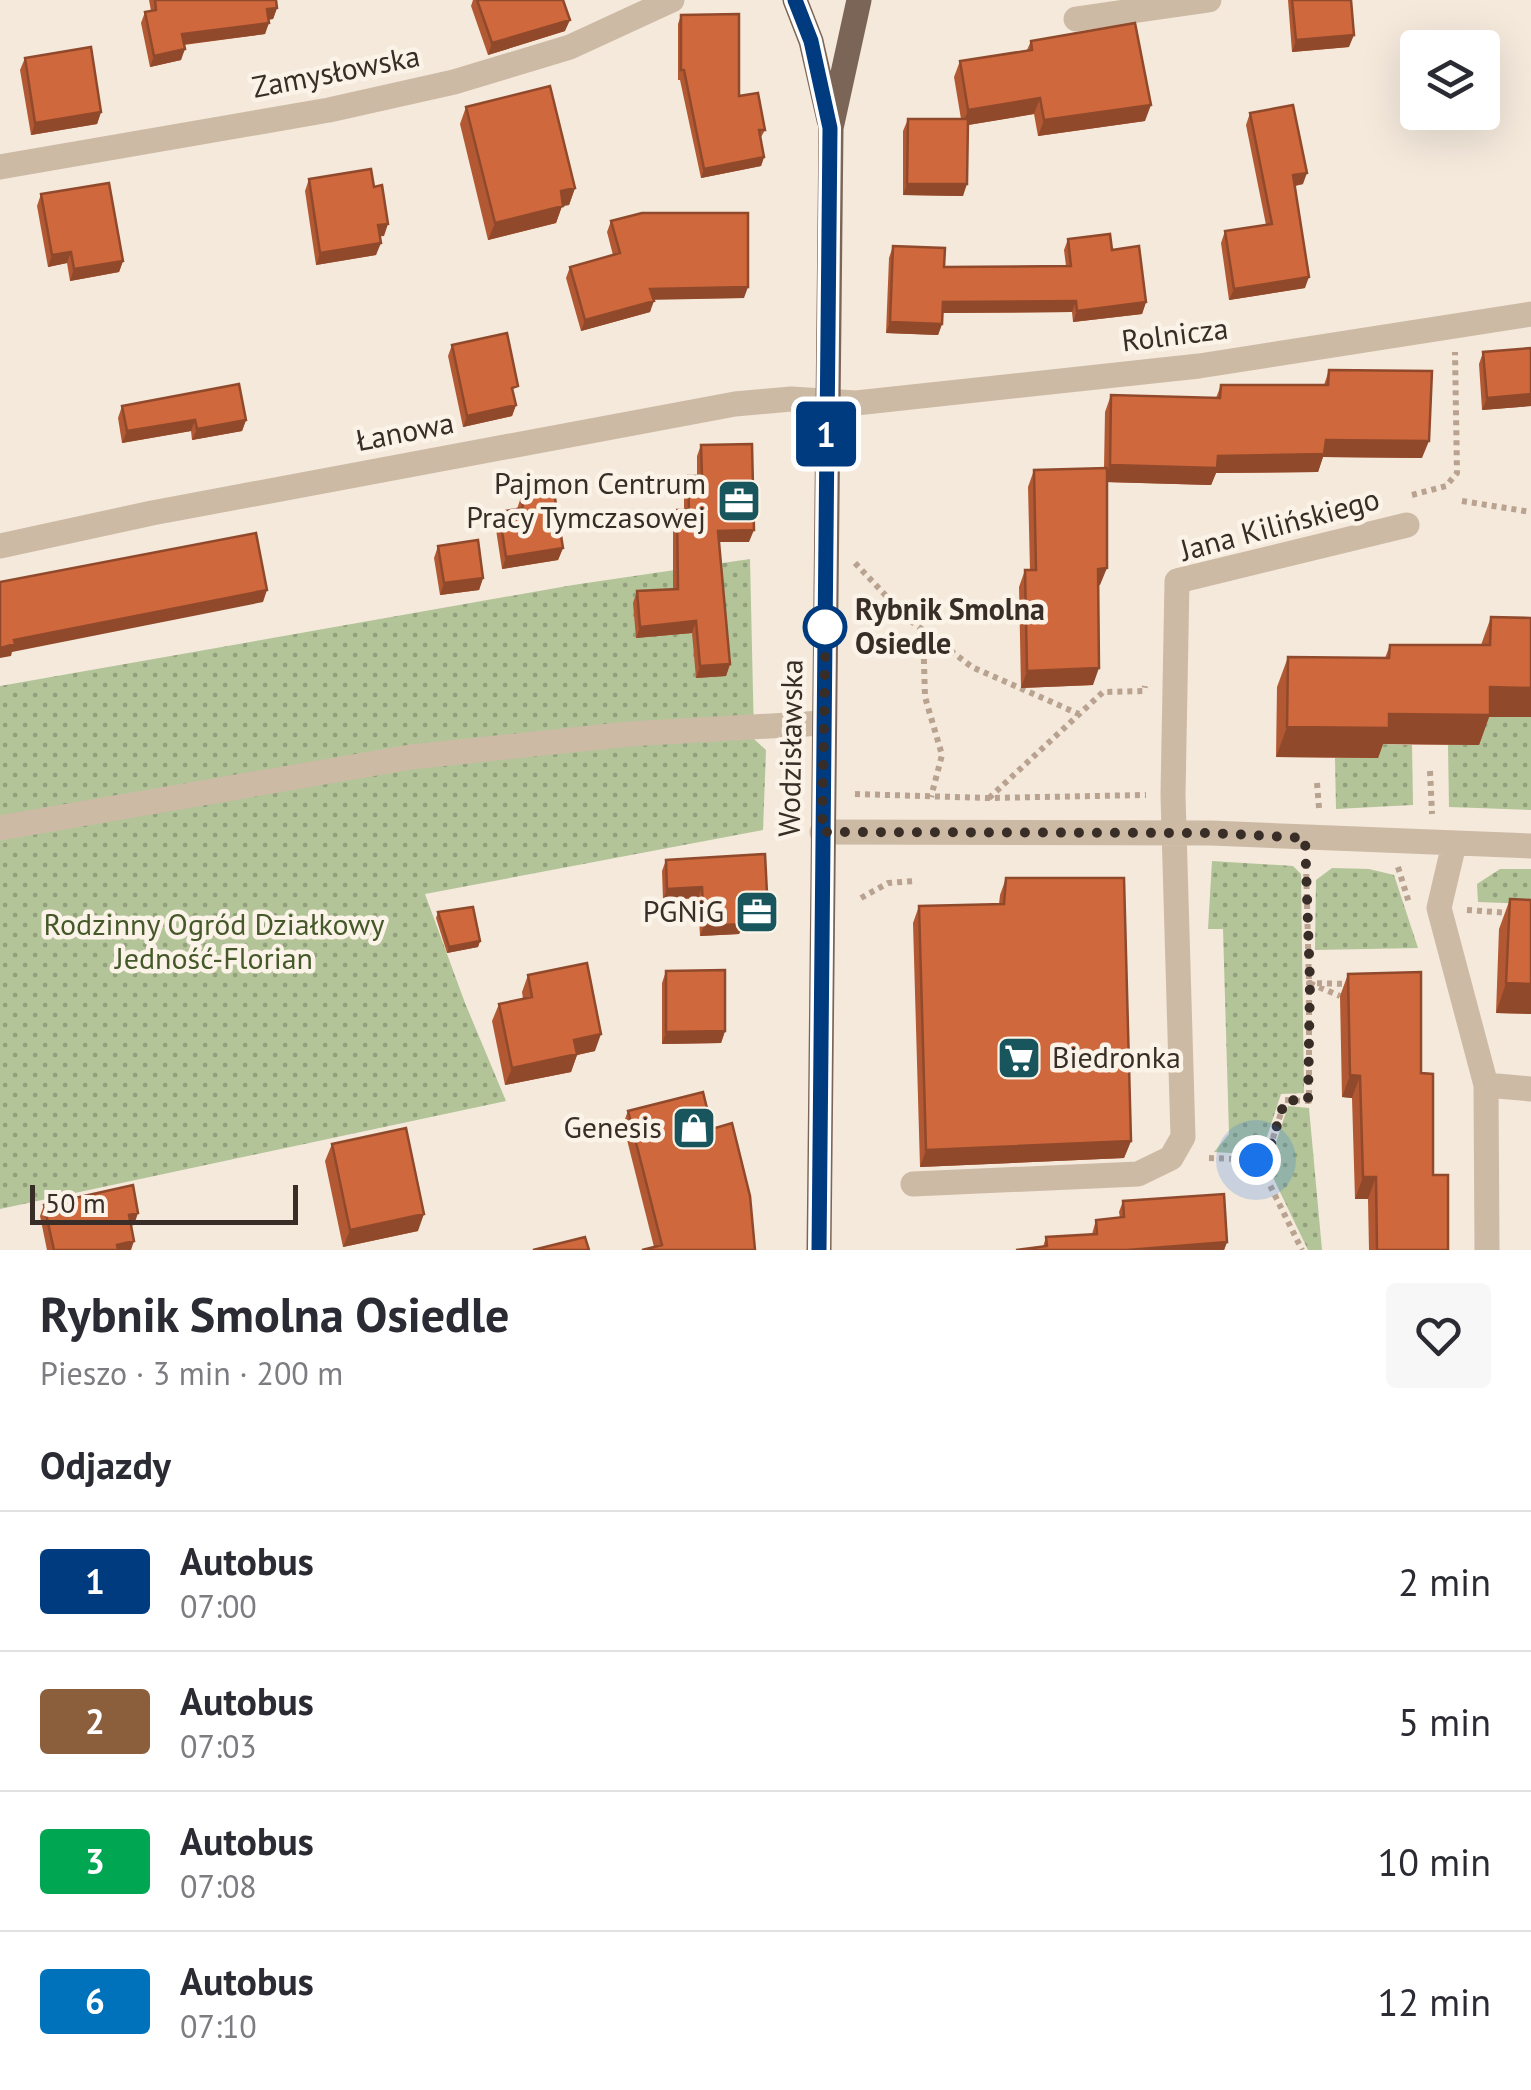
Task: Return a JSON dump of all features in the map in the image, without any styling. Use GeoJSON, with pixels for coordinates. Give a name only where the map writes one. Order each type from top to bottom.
{"type":"FeatureCollection","features":[{"type":"Feature","properties":{"kind":"main road","name":"Wodzisławska"},"geometry":{"type":"LineString","coordinates":[[795,0],[811,41],[830,128]]}},
{"type":"Feature","properties":{"kind":"main road","name":"Wodzisławska"},"geometry":{"type":"LineString","coordinates":[[819,1250],[830,128],[859,0]]}},
{"type":"Feature","properties":{"kind":"street","name":"Zamysłowska"},"geometry":{"type":"LineString","coordinates":[[0,167],[330,110],[454,82],[570,47],[672,0]]}},
{"type":"Feature","properties":{"kind":"street"},"geometry":{"type":"LineString","coordinates":[[1076,19],[1209,0]]}},
{"type":"Feature","properties":{"kind":"street","name":"Rolnicza"},"geometry":{"type":"LineString","coordinates":[[826,401],[856,403],[1199,366],[1531,314]]}},
{"type":"Feature","properties":{"kind":"street","name":"Łanowa"},"geometry":{"type":"LineString","coordinates":[[0,546],[152,513],[700,410],[791,399],[826,401]]}},
{"type":"Feature","properties":{"kind":"street","name":"Jana Kilińskiego"},"geometry":{"type":"LineString","coordinates":[[1175,834],[1177,580],[1407,525]]}},
{"type":"Feature","properties":{"kind":"street"},"geometry":{"type":"LineString","coordinates":[[0,828],[411,757],[629,734],[823,722]]}},
{"type":"Feature","properties":{"kind":"street"},"geometry":{"type":"LineString","coordinates":[[822,832],[1175,834],[1531,846]]}},
{"type":"Feature","properties":{"kind":"street"},"geometry":{"type":"LineString","coordinates":[[913,1184],[1138,1174],[1171,1158],[1182,1137],[1175,834]]}},
{"type":"Feature","properties":{"kind":"street"},"geometry":{"type":"LineString","coordinates":[[1454,844],[1439,908],[1486,1084],[1487,1250]]}},
{"type":"Feature","properties":{"kind":"street"},"geometry":{"type":"LineString","coordinates":[[1486,1084],[1531,1088]]}},
{"type":"Feature","properties":{"kind":"path"},"geometry":{"type":"LineString","coordinates":[[1462,501],[1531,512]]}},
{"type":"Feature","properties":{"kind":"path"},"geometry":{"type":"LineString","coordinates":[[855,563],[907,618],[972,667],[1079,714]]}},
{"type":"Feature","properties":{"kind":"path"},"geometry":{"type":"LineString","coordinates":[[923,628],[926,697],[942,755],[931,797]]}},
{"type":"Feature","properties":{"kind":"path"},"geometry":{"type":"LineString","coordinates":[[988,798],[1066,725]]}},
{"type":"Feature","properties":{"kind":"path"},"geometry":{"type":"LineString","coordinates":[[1430,771],[1432,820]]}},
{"type":"Feature","properties":{"kind":"path"},"geometry":{"type":"LineString","coordinates":[[1210,1158],[1266,1160],[1285,1100],[1308,1101],[1310,982],[1305,838]]}},
{"type":"Feature","properties":{"kind":"path"},"geometry":{"type":"LineString","coordinates":[[861,898],[888,883],[914,880]]}},
{"type":"Feature","properties":{"kind":"path"},"geometry":{"type":"LineString","coordinates":[[1469,896],[1466,910],[1470,928]]}},
{"type":"Feature","properties":{"kind":"path"},"geometry":{"type":"LineString","coordinates":[[1466,910],[1515,913]]}},
{"type":"Feature","properties":{"kind":"path"},"geometry":{"type":"LineString","coordinates":[[1310,982],[1362,984]]}},
{"type":"Feature","properties":{"kind":"path"},"geometry":{"type":"LineString","coordinates":[[1310,982],[1340,996]]}},
{"type":"Feature","properties":{"kind":"path"},"geometry":{"type":"LineString","coordinates":[[1256,1160],[1302,1250]]}},
{"type":"Feature","properties":{"kind":"green space","name":"Rodzinny Ogród Działkowy Jedność-Florian"},"geometry":{"type":"Polygon","coordinates":[[[750,559],[754,739],[766,750],[763,830],[425,894],[506,1101],[0,1209],[0,686],[573,585],[750,559]]]}},
{"type":"Feature","properties":{"kind":"green space"},"geometry":{"type":"Polygon","coordinates":[[[1479,717],[1531,717],[1531,810],[1449,807],[1448,745],[1479,745],[1479,717]]]}},
{"type":"Feature","properties":{"kind":"green space"},"geometry":{"type":"Polygon","coordinates":[[[1378,744],[1412,745],[1413,805],[1336,809],[1335,758],[1377,758],[1378,744]]]}},
{"type":"Feature","properties":{"kind":"green space"},"geometry":{"type":"Polygon","coordinates":[[[1212,861],[1293,866],[1301,874],[1304,1093],[1281,1094],[1261,1155],[1214,1152],[1229,1134],[1223,929],[1208,929],[1212,861]]]}},
{"type":"Feature","properties":{"kind":"green space"},"geometry":{"type":"Polygon","coordinates":[[[1332,868],[1369,869],[1394,875],[1418,948],[1315,950],[1316,880],[1332,868]]]}},
{"type":"Feature","properties":{"kind":"green space"},"geometry":{"type":"Polygon","coordinates":[[[1500,869],[1531,869],[1531,904],[1478,902],[1477,884],[1500,869]]]}},
{"type":"Feature","properties":{"kind":"green space"},"geometry":{"type":"Polygon","coordinates":[[[1288,1106],[1309,1108],[1322,1250],[1308,1250],[1268,1167],[1288,1106]]]}},
{"type":"Feature","properties":{"kind":"building"},"geometry":{"type":"Polygon","coordinates":[[[155,0],[276,0],[277,8],[267,9],[269,23],[182,34],[185,49],[154,56],[145,12],[156,10],[155,0]]]}},
{"type":"Feature","properties":{"kind":"building"},"geometry":{"type":"Polygon","coordinates":[[[477,0],[563,0],[570,20],[492,43],[477,0]]]}},
{"type":"Feature","properties":{"kind":"building"},"geometry":{"type":"Polygon","coordinates":[[[1292,0],[1351,0],[1354,35],[1296,40],[1292,0]]]}},
{"type":"Feature","properties":{"kind":"building"},"geometry":{"type":"Polygon","coordinates":[[[739,14],[739,96],[758,93],[765,130],[759,130],[764,157],[704,169],[681,70],[681,15],[739,14]]]}},
{"type":"Feature","properties":{"kind":"building"},"geometry":{"type":"Polygon","coordinates":[[[1135,23],[1151,105],[1044,120],[1040,98],[968,110],[960,61],[1032,50],[1031,41],[1135,23]]]}},
{"type":"Feature","properties":{"kind":"building"},"geometry":{"type":"Polygon","coordinates":[[[91,47],[101,112],[35,123],[25,58],[91,47]]]}},
{"type":"Feature","properties":{"kind":"building"},"geometry":{"type":"Polygon","coordinates":[[[550,86],[575,188],[561,191],[563,206],[495,223],[466,107],[550,86]]]}},
{"type":"Feature","properties":{"kind":"building"},"geometry":{"type":"Polygon","coordinates":[[[1293,105],[1307,173],[1293,175],[1309,277],[1234,289],[1225,231],[1272,224],[1250,113],[1293,105]]]}},
{"type":"Feature","properties":{"kind":"building"},"geometry":{"type":"Polygon","coordinates":[[[908,119],[968,119],[967,184],[907,184],[908,119]]]}},
{"type":"Feature","properties":{"kind":"building"},"geometry":{"type":"Polygon","coordinates":[[[371,169],[374,187],[382,185],[388,224],[378,225],[381,243],[320,253],[309,179],[371,169]]]}},
{"type":"Feature","properties":{"kind":"building"},"geometry":{"type":"Polygon","coordinates":[[[109,183],[123,261],[74,269],[71,252],[52,255],[41,194],[109,183]]]}},
{"type":"Feature","properties":{"kind":"building"},"geometry":{"type":"Polygon","coordinates":[[[642,213],[748,213],[748,287],[650,289],[654,301],[585,320],[570,267],[620,253],[611,221],[642,213]]]}},
{"type":"Feature","properties":{"kind":"building"},"geometry":{"type":"Polygon","coordinates":[[[1110,234],[1112,250],[1139,246],[1146,302],[1077,311],[1076,301],[943,302],[942,324],[890,322],[893,246],[945,248],[944,267],[1071,266],[1068,239],[1110,234]]]}},
{"type":"Feature","properties":{"kind":"building"},"geometry":{"type":"Polygon","coordinates":[[[507,333],[518,386],[512,388],[516,405],[467,416],[452,345],[507,333]]]}},
{"type":"Feature","properties":{"kind":"building"},"geometry":{"type":"Polygon","coordinates":[[[1531,348],[1531,394],[1487,398],[1483,352],[1531,348]]]}},
{"type":"Feature","properties":{"kind":"building"},"geometry":{"type":"Polygon","coordinates":[[[1329,370],[1432,371],[1429,441],[1326,440],[1324,454],[1218,456],[1217,468],[1110,465],[1111,395],[1220,398],[1221,385],[1328,385],[1329,370]]]}},
{"type":"Feature","properties":{"kind":"building"},"geometry":{"type":"Polygon","coordinates":[[[239,384],[246,420],[197,429],[195,420],[127,431],[122,406],[239,384]]]}},
{"type":"Feature","properties":{"kind":"building"},"geometry":{"type":"Polygon","coordinates":[[[752,444],[754,530],[718,531],[730,664],[700,666],[696,621],[640,627],[637,591],[678,589],[677,510],[689,510],[688,476],[702,476],[701,445],[752,444]]]}},
{"type":"Feature","properties":{"kind":"building"},"geometry":{"type":"Polygon","coordinates":[[[1107,468],[1107,568],[1098,569],[1099,668],[1027,671],[1025,570],[1036,570],[1034,470],[1107,468]]]}},
{"type":"Feature","properties":{"kind":"building"},"geometry":{"type":"Polygon","coordinates":[[[554,492],[563,548],[506,557],[499,512],[523,508],[521,497],[554,492]]]}},
{"type":"Feature","properties":{"kind":"building"},"geometry":{"type":"Polygon","coordinates":[[[256,533],[267,590],[14,640],[15,644],[0,648],[0,582],[256,533]]]}},
{"type":"Feature","properties":{"kind":"building"},"geometry":{"type":"Polygon","coordinates":[[[478,540],[483,578],[444,583],[438,546],[478,540]]]}},
{"type":"Feature","properties":{"kind":"building"},"geometry":{"type":"Polygon","coordinates":[[[1491,617],[1531,618],[1531,688],[1490,687],[1490,715],[1389,714],[1389,728],[1287,727],[1288,657],[1389,658],[1390,645],[1490,645],[1491,617]]]}},
{"type":"Feature","properties":{"kind":"building"},"geometry":{"type":"Polygon","coordinates":[[[765,854],[768,913],[743,914],[743,924],[704,926],[702,887],[667,889],[666,860],[765,854]]]}},
{"type":"Feature","properties":{"kind":"building","name":"Biedronka"},"geometry":{"type":"Polygon","coordinates":[[[1006,878],[1124,878],[1131,1141],[926,1150],[919,906],[1004,904],[1006,878]]]}},
{"type":"Feature","properties":{"kind":"building"},"geometry":{"type":"Polygon","coordinates":[[[1510,899],[1531,900],[1531,984],[1506,983],[1510,899]]]}},
{"type":"Feature","properties":{"kind":"building"},"geometry":{"type":"Polygon","coordinates":[[[473,907],[480,941],[449,947],[438,912],[473,907]]]}},
{"type":"Feature","properties":{"kind":"building"},"geometry":{"type":"Polygon","coordinates":[[[587,963],[601,1034],[574,1040],[577,1054],[512,1068],[499,1004],[532,997],[528,975],[587,963]]]}},
{"type":"Feature","properties":{"kind":"building"},"geometry":{"type":"Polygon","coordinates":[[[725,970],[725,1031],[666,1032],[666,971],[725,970]]]}},
{"type":"Feature","properties":{"kind":"building"},"geometry":{"type":"Polygon","coordinates":[[[1421,972],[1421,1073],[1433,1074],[1433,1175],[1448,1175],[1448,1250],[1377,1250],[1376,1177],[1363,1177],[1360,1076],[1350,1075],[1348,974],[1421,972]]]}},
{"type":"Feature","properties":{"kind":"building"},"geometry":{"type":"Polygon","coordinates":[[[703,1092],[712,1129],[732,1123],[750,1196],[755,1250],[642,1250],[662,1245],[628,1111],[703,1092]]]}},
{"type":"Feature","properties":{"kind":"building"},"geometry":{"type":"Polygon","coordinates":[[[406,1128],[424,1214],[350,1230],[332,1144],[406,1128]]]}},
{"type":"Feature","properties":{"kind":"building"},"geometry":{"type":"Polygon","coordinates":[[[133,1185],[138,1213],[129,1215],[134,1241],[117,1245],[118,1250],[54,1250],[44,1205],[133,1185]]]}},
{"type":"Feature","properties":{"kind":"building"},"geometry":{"type":"Polygon","coordinates":[[[1224,1194],[1227,1242],[1127,1250],[1016,1250],[1047,1246],[1046,1237],[1097,1234],[1096,1220],[1124,1217],[1123,1201],[1224,1194]]]}},
{"type":"Feature","properties":{"kind":"building"},"geometry":{"type":"Polygon","coordinates":[[[585,1237],[589,1250],[533,1250],[585,1237]]]}},
{"type":"Feature","properties":{"kind":"bus line","name":"1"},"geometry":{"type":"LineString","coordinates":[[795,0],[811,41],[830,128],[819,1250]]}},
{"type":"Feature","properties":{"kind":"place","name":"Pajmon Centrum Pracy Tymczasowej"},"geometry":{"type":"Point","coordinates":[739,501]}},
{"type":"Feature","properties":{"kind":"place","name":"Rybnik Smolna Osiedle"},"geometry":{"type":"Point","coordinates":[825,627]}},
{"type":"Feature","properties":{"kind":"place","name":"PGNiG"},"geometry":{"type":"Point","coordinates":[757,912]}},
{"type":"Feature","properties":{"kind":"place","name":"Biedronka"},"geometry":{"type":"Point","coordinates":[1019,1058]}},
{"type":"Feature","properties":{"kind":"place","name":"Genesis"},"geometry":{"type":"Point","coordinates":[694,1128]}},
{"type":"Feature","properties":{"kind":"route"},"geometry":{"type":"LineString","coordinates":[[825,627],[826,615],[822,832],[1211,833],[1305,838],[1310,982],[1308,1101],[1285,1100],[1266,1160],[1256,1160]]}}]}
